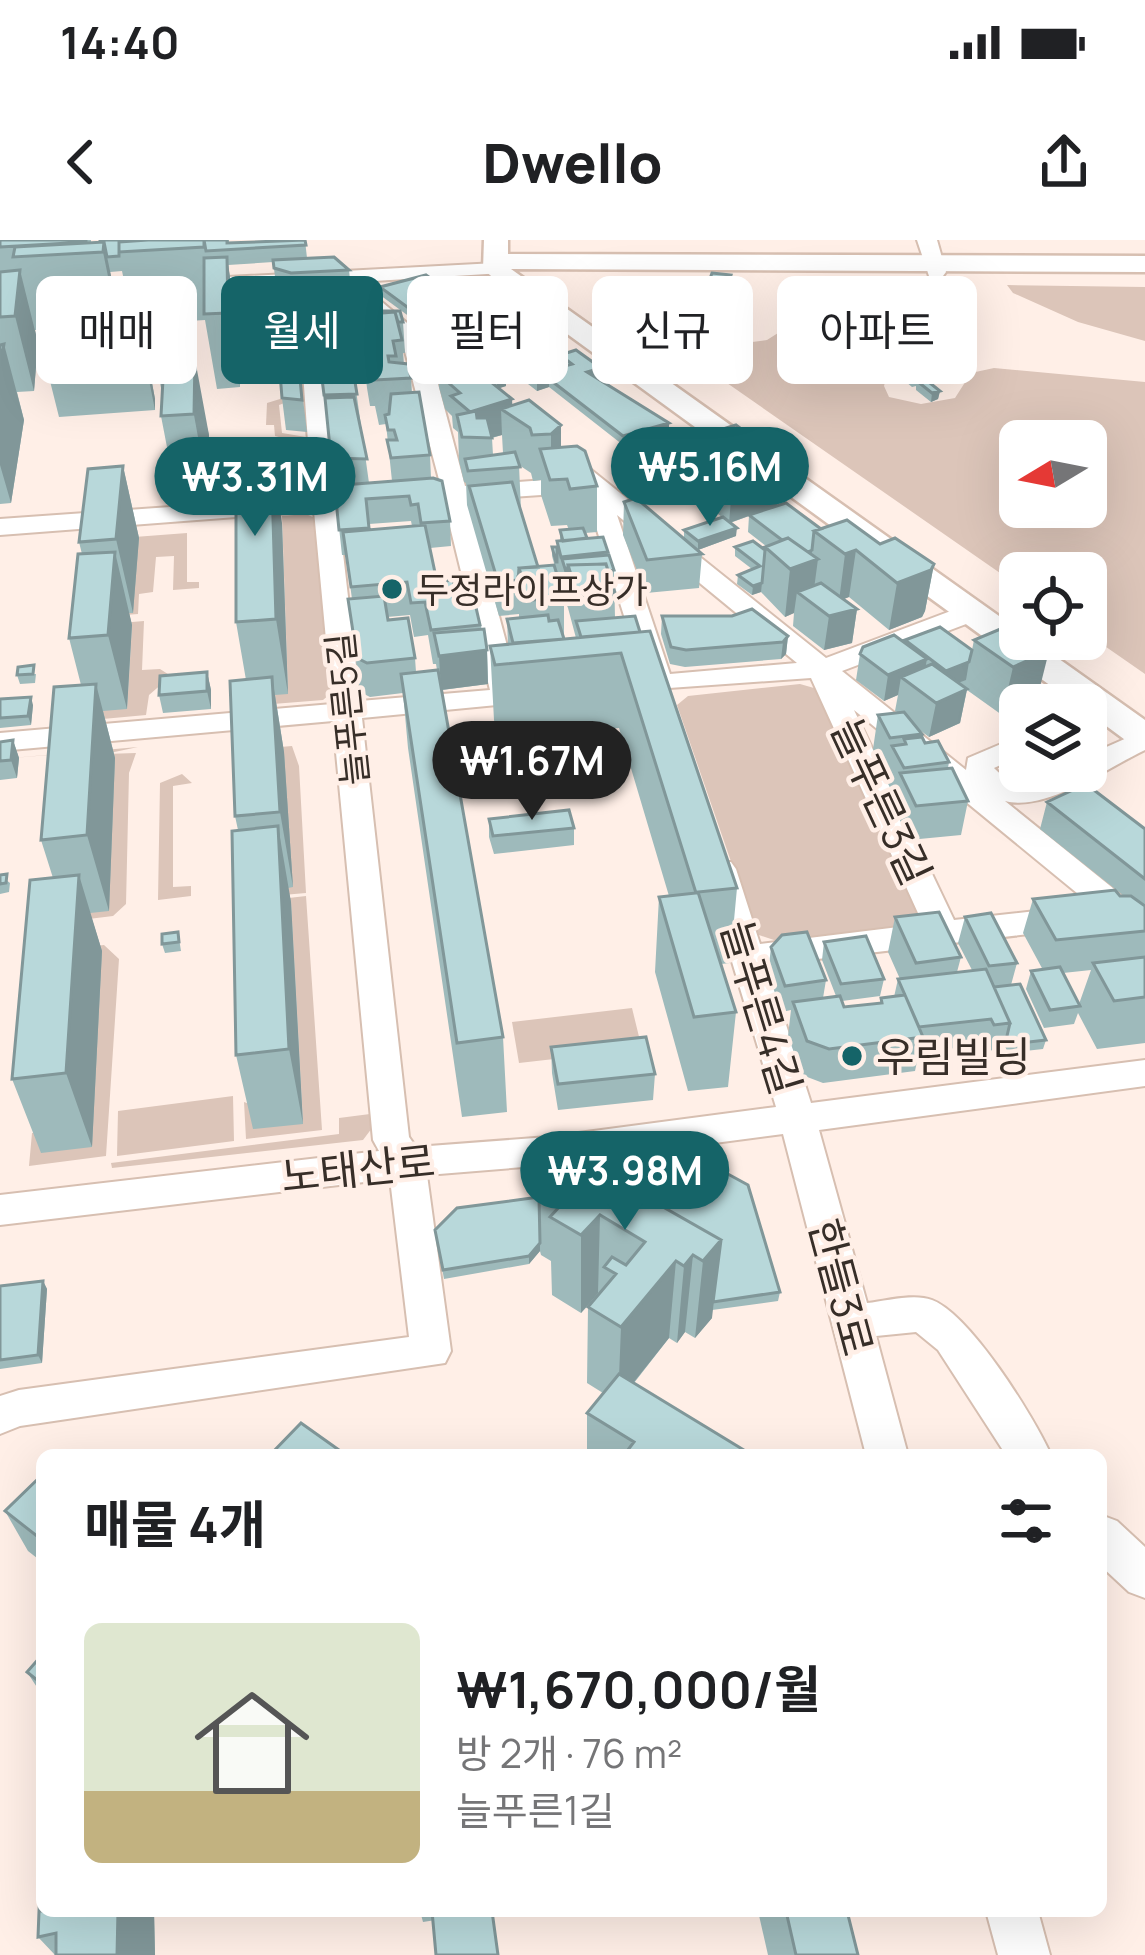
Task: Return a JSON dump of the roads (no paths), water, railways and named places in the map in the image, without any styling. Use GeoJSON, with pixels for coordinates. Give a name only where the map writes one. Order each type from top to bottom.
{"type":"FeatureCollection","features":[{"type":"Feature","properties":{"kind":"main road"},"geometry":{"type":"LineString","coordinates":[[509,256],[1145,264]]}},
{"type":"Feature","properties":{"kind":"main road"},"geometry":{"type":"LineString","coordinates":[[509,256],[672,269]]}},
{"type":"Feature","properties":{"kind":"main road"},"geometry":{"type":"LineString","coordinates":[[509,256],[999,599]]}},
{"type":"Feature","properties":{"kind":"main road"},"geometry":{"type":"LineString","coordinates":[[509,256],[735,442],[1145,738]]}},
{"type":"Feature","properties":{"kind":"main road"},"geometry":{"type":"LineString","coordinates":[[583,311],[576,284],[603,275],[672,269],[932,258],[1145,274]]}},
{"type":"Feature","properties":{"kind":"main road"},"geometry":{"type":"LineString","coordinates":[[1085,660],[1145,703]]}},
{"type":"Feature","properties":{"kind":"street"},"geometry":{"type":"LineString","coordinates":[[0,291],[509,256]]}},
{"type":"Feature","properties":{"kind":"street"},"geometry":{"type":"LineString","coordinates":[[338,270],[407,334]]}},
{"type":"Feature","properties":{"kind":"street","name":"늘푸른5길"},"geometry":{"type":"LineString","coordinates":[[0,1414],[431,1351],[407,1162],[391,1140],[312,345],[327,339],[407,338]]}},
{"type":"Feature","properties":{"kind":"street"},"geometry":{"type":"LineString","coordinates":[[424,384],[506,698]]}},
{"type":"Feature","properties":{"kind":"street"},"geometry":{"type":"LineString","coordinates":[[469,384],[505,412]]}},
{"type":"Feature","properties":{"kind":"street","name":"늘푸른3길"},"geometry":{"type":"LineString","coordinates":[[541,441],[605,480],[821,669],[1134,921]]}},
{"type":"Feature","properties":{"kind":"street"},"geometry":{"type":"LineString","coordinates":[[698,453],[735,442]]}},
{"type":"Feature","properties":{"kind":"street"},"geometry":{"type":"LineString","coordinates":[[0,526],[326,505],[605,480],[669,714]]}},
{"type":"Feature","properties":{"kind":"street"},"geometry":{"type":"LineString","coordinates":[[0,742],[821,669],[973,612]]}},
{"type":"Feature","properties":{"kind":"street","name":"늘푸른3길"},"geometry":{"type":"LineString","coordinates":[[821,669],[944,933]]}},
{"type":"Feature","properties":{"kind":"street"},"geometry":{"type":"LineString","coordinates":[[1107,755],[1145,738]]}},
{"type":"Feature","properties":{"kind":"street"},"geometry":{"type":"LineString","coordinates":[[999,754],[978,764],[982,775],[999,788]]}},
{"type":"Feature","properties":{"kind":"street"},"geometry":{"type":"LineString","coordinates":[[1003,792],[1036,792]]}},
{"type":"Feature","properties":{"kind":"street","name":"늘푸른4길"},"geometry":{"type":"LineString","coordinates":[[709,833],[795,1120]]}},
{"type":"Feature","properties":{"kind":"street","name":"늘푸른3길"},"geometry":{"type":"LineString","coordinates":[[748,956],[944,933],[1134,921]]}},
{"type":"Feature","properties":{"kind":"street","name":"노태산로"},"geometry":{"type":"LineString","coordinates":[[0,1210],[407,1162],[548,1151],[1145,1073]]}},
{"type":"Feature","properties":{"kind":"street","name":"한들3로"},"geometry":{"type":"LineString","coordinates":[[795,1120],[885,1449]]}},
{"type":"Feature","properties":{"kind":"street"},"geometry":{"type":"LineString","coordinates":[[851,1322],[924,1314],[952,1338],[1026,1449]]}},
{"type":"Feature","properties":{"kind":"street"},"geometry":{"type":"LineString","coordinates":[[1107,1541],[1145,1576]]}},
{"type":"Feature","properties":{"kind":"street"},"geometry":{"type":"LineString","coordinates":[[1014,1917],[1024,1955]]}},
{"type":"Feature","properties":{"kind":"place","name":"두정라이프상가"},"geometry":{"type":"Point","coordinates":[392,589]}},
{"type":"Feature","properties":{"kind":"place","name":"우림빌딩"},"geometry":{"type":"Point","coordinates":[852,1056]}}]}
